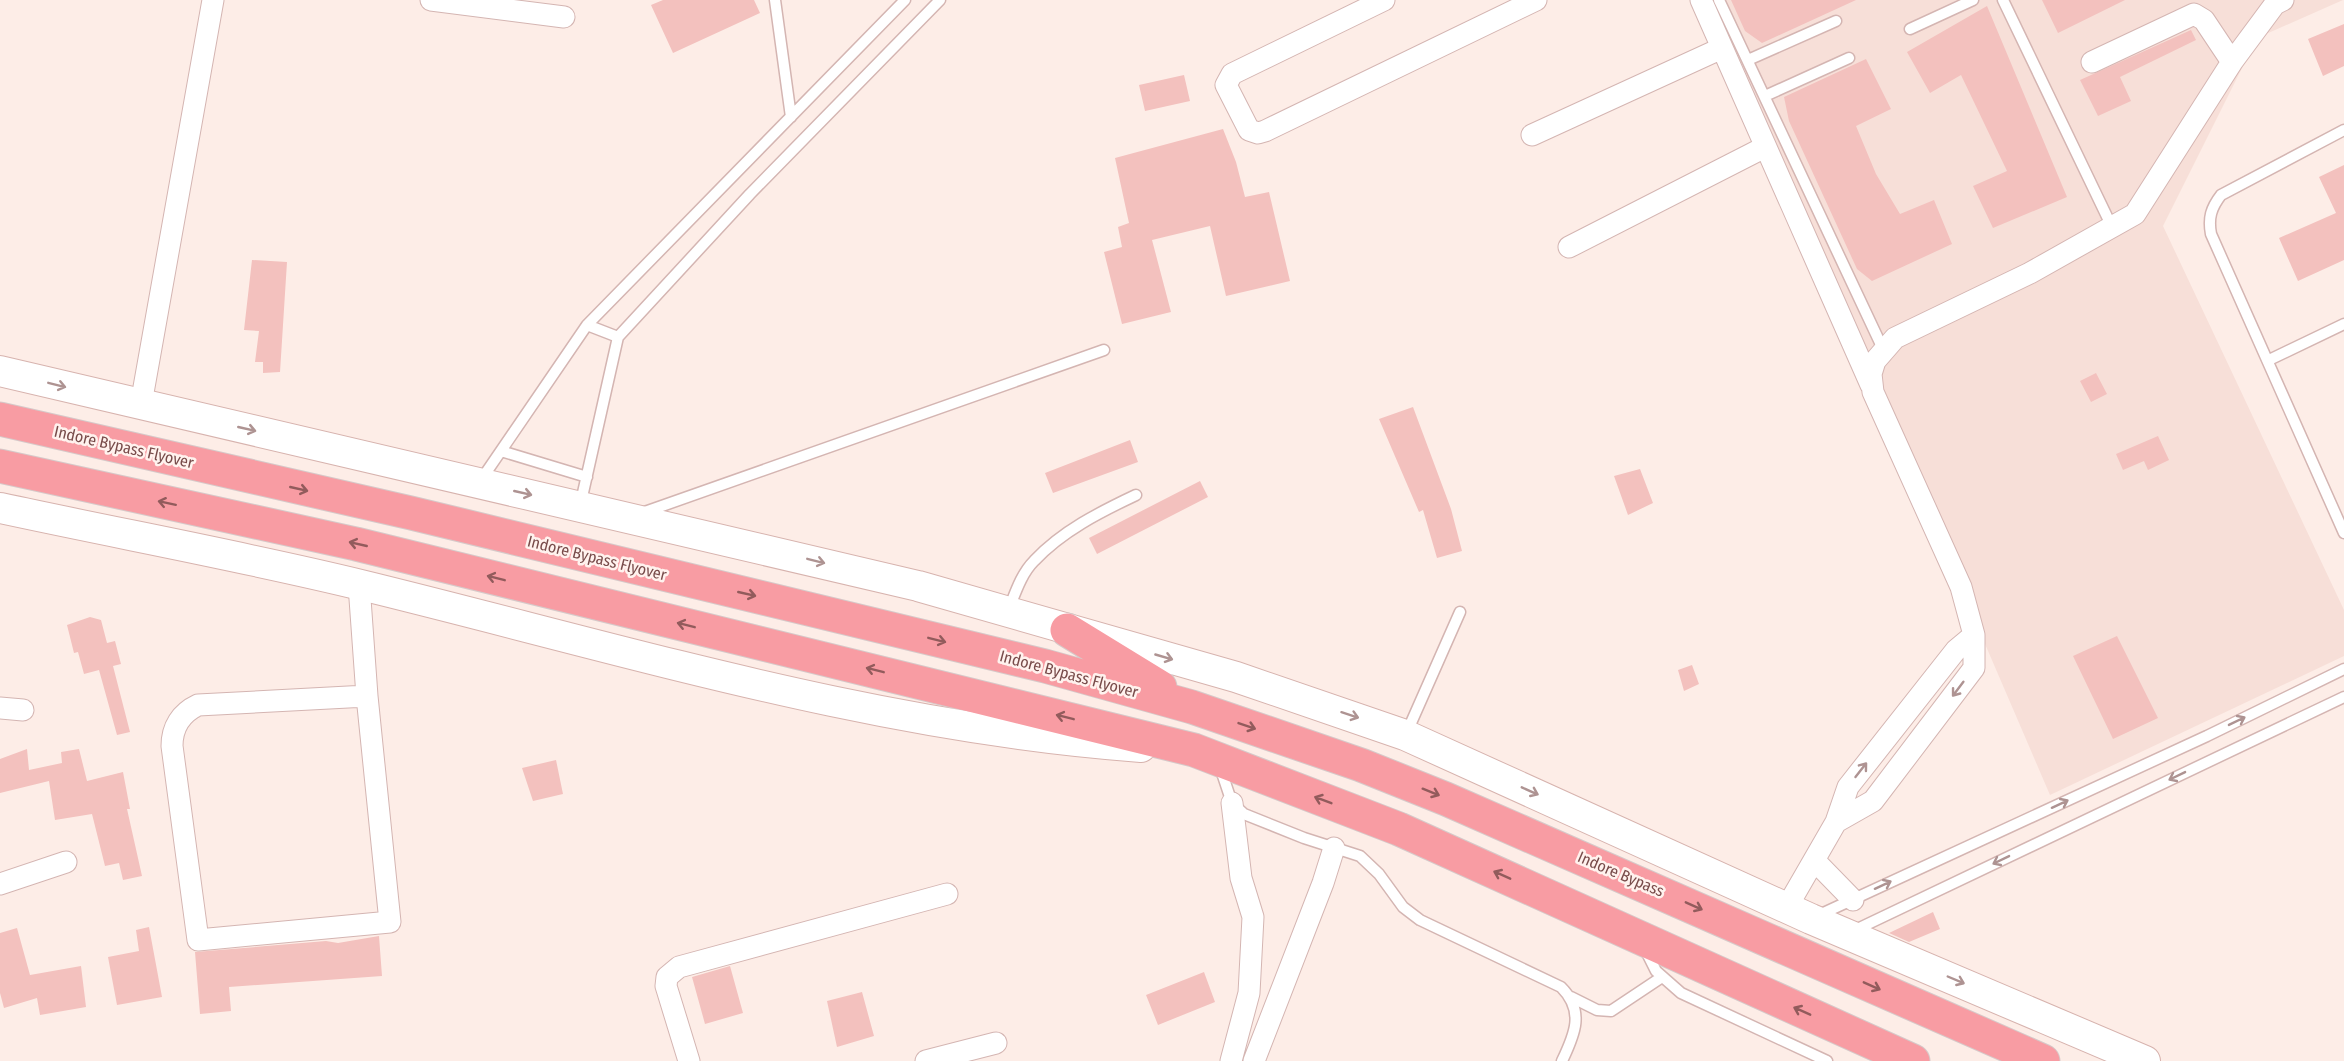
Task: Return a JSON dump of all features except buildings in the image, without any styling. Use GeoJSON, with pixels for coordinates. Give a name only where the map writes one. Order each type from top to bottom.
{"type":"FeatureCollection","features":[{"type":"Feature","properties":{"kind":"highway","name":"Indore Bypass Flyover"},"geometry":{"type":"LineString","coordinates":[[0,419],[411,513],[1046,666],[1192,707]]}},
{"type":"Feature","properties":{"kind":"highway"},"geometry":{"type":"LineString","coordinates":[[0,466],[414,558],[1182,747],[1399,829],[1913,1061]]}},
{"type":"Feature","properties":{"kind":"highway"},"geometry":{"type":"LineString","coordinates":[[1067,630],[1192,707]]}},
{"type":"Feature","properties":{"kind":"highway","name":"Indore Bypass"},"geometry":{"type":"LineString","coordinates":[[1192,707],[1361,765],[1602,865],[2043,1061]]}},
{"type":"Feature","properties":{"kind":"street"},"geometry":{"type":"LineString","coordinates":[[141,404],[213,0]]}},
{"type":"Feature","properties":{"kind":"street"},"geometry":{"type":"LineString","coordinates":[[431,0],[564,17]]}},
{"type":"Feature","properties":{"kind":"street"},"geometry":{"type":"LineString","coordinates":[[1384,0],[1232,74],[1227,80],[1228,92],[1249,130],[1258,133],[1265,131],[1536,0]]}},
{"type":"Feature","properties":{"kind":"street"},"geometry":{"type":"LineString","coordinates":[[1701,0],[1961,587],[1974,635],[1974,668],[1873,801],[1836,822]]}},
{"type":"Feature","properties":{"kind":"street"},"geometry":{"type":"LineString","coordinates":[[1873,392],[1871,374],[1883,349],[1895,338],[2030,273],[2135,214],[2232,62],[2277,1]]}},
{"type":"Feature","properties":{"kind":"street"},"geometry":{"type":"LineString","coordinates":[[2092,62],[2194,14],[2204,20],[2232,62]]}},
{"type":"Feature","properties":{"kind":"street"},"geometry":{"type":"LineString","coordinates":[[1532,135],[1722,48]]}},
{"type":"Feature","properties":{"kind":"street"},"geometry":{"type":"LineString","coordinates":[[1569,248],[1765,147]]}},
{"type":"Feature","properties":{"kind":"street"},"geometry":{"type":"LineString","coordinates":[[0,371],[918,586],[1236,677],[1405,735],[1799,913],[2145,1061]]}},
{"type":"Feature","properties":{"kind":"street"},"geometry":{"type":"LineString","coordinates":[[0,508],[359,585],[670,664],[843,703],[1070,742],[1182,747]]}},
{"type":"Feature","properties":{"kind":"street"},"geometry":{"type":"LineString","coordinates":[[359,585],[367,696],[390,922],[198,940],[172,746],[172,732],[180,718],[198,705],[367,696]]}},
{"type":"Feature","properties":{"kind":"street"},"geometry":{"type":"LineString","coordinates":[[1799,913],[1814,860],[1836,822],[1848,787],[1956,650],[1974,635]]}},
{"type":"Feature","properties":{"kind":"street"},"geometry":{"type":"LineString","coordinates":[[0,708],[23,710]]}},
{"type":"Feature","properties":{"kind":"street"},"geometry":{"type":"LineString","coordinates":[[1231,1061],[1249,993],[1253,917],[1241,878],[1232,803]]}},
{"type":"Feature","properties":{"kind":"street"},"geometry":{"type":"LineString","coordinates":[[1254,1061],[1334,848]]}},
{"type":"Feature","properties":{"kind":"street"},"geometry":{"type":"LineString","coordinates":[[1814,860],[1852,900]]}},
{"type":"Feature","properties":{"kind":"street"},"geometry":{"type":"LineString","coordinates":[[0,884],[66,861]]}},
{"type":"Feature","properties":{"kind":"street"},"geometry":{"type":"LineString","coordinates":[[689,1061],[666,986],[667,977],[679,967],[947,894]]}},
{"type":"Feature","properties":{"kind":"street"},"geometry":{"type":"LineString","coordinates":[[926,1061],[996,1042]]}},
{"type":"Feature","properties":{"kind":"lane"},"geometry":{"type":"LineString","coordinates":[[776,0],[791,117]]}},
{"type":"Feature","properties":{"kind":"lane"},"geometry":{"type":"LineString","coordinates":[[480,483],[587,325],[905,0]]}},
{"type":"Feature","properties":{"kind":"lane"},"geometry":{"type":"LineString","coordinates":[[580,506],[618,337],[750,194],[940,0]]}},
{"type":"Feature","properties":{"kind":"lane"},"geometry":{"type":"LineString","coordinates":[[1719,0],[1883,349]]}},
{"type":"Feature","properties":{"kind":"lane"},"geometry":{"type":"LineString","coordinates":[[1910,29],[1972,0]]}},
{"type":"Feature","properties":{"kind":"lane"},"geometry":{"type":"LineString","coordinates":[[2003,0],[2112,227]]}},
{"type":"Feature","properties":{"kind":"lane"},"geometry":{"type":"LineString","coordinates":[[1748,60],[1836,21]]}},
{"type":"Feature","properties":{"kind":"lane"},"geometry":{"type":"LineString","coordinates":[[1765,96],[1849,58]]}},
{"type":"Feature","properties":{"kind":"lane"},"geometry":{"type":"LineString","coordinates":[[2344,130],[2221,195],[2212,206],[2208,221],[2211,234],[2344,533]]}},
{"type":"Feature","properties":{"kind":"lane"},"geometry":{"type":"LineString","coordinates":[[2269,360],[2344,324]]}},
{"type":"Feature","properties":{"kind":"lane"},"geometry":{"type":"LineString","coordinates":[[587,325],[618,337]]}},
{"type":"Feature","properties":{"kind":"lane"},"geometry":{"type":"LineString","coordinates":[[630,518],[1104,350]]}},
{"type":"Feature","properties":{"kind":"lane"},"geometry":{"type":"LineString","coordinates":[[501,451],[587,477]]}},
{"type":"Feature","properties":{"kind":"lane"},"geometry":{"type":"LineString","coordinates":[[1008,613],[1018,586],[1033,562],[1095,514],[1136,495]]}},
{"type":"Feature","properties":{"kind":"lane"},"geometry":{"type":"LineString","coordinates":[[1405,735],[1460,612]]}},
{"type":"Feature","properties":{"kind":"lane"},"geometry":{"type":"LineString","coordinates":[[1799,913],[1852,900],[2207,736],[2344,669]]}},
{"type":"Feature","properties":{"kind":"lane"},"geometry":{"type":"LineString","coordinates":[[1847,934],[2344,697]]}},
{"type":"Feature","properties":{"kind":"lane"},"geometry":{"type":"LineString","coordinates":[[1218,760],[1232,803],[1244,814],[1360,856],[1379,874],[1403,907],[1420,920],[1561,987],[1571,997],[1598,1010],[1611,1011],[1662,976]]}},
{"type":"Feature","properties":{"kind":"lane"},"geometry":{"type":"LineString","coordinates":[[1640,938],[1656,971],[1681,993],[1827,1061]]}},
{"type":"Feature","properties":{"kind":"lane"},"geometry":{"type":"LineString","coordinates":[[1562,1061],[1577,1024],[1571,997]]}},
{"type":"Feature","properties":{"kind":"shaded area"},"geometry":{"type":"Polygon","coordinates":[[[1708,0],[2343,0],[2257,38],[2163,226],[2344,610],[2344,656],[2050,795],[1708,0]]]}}]}
